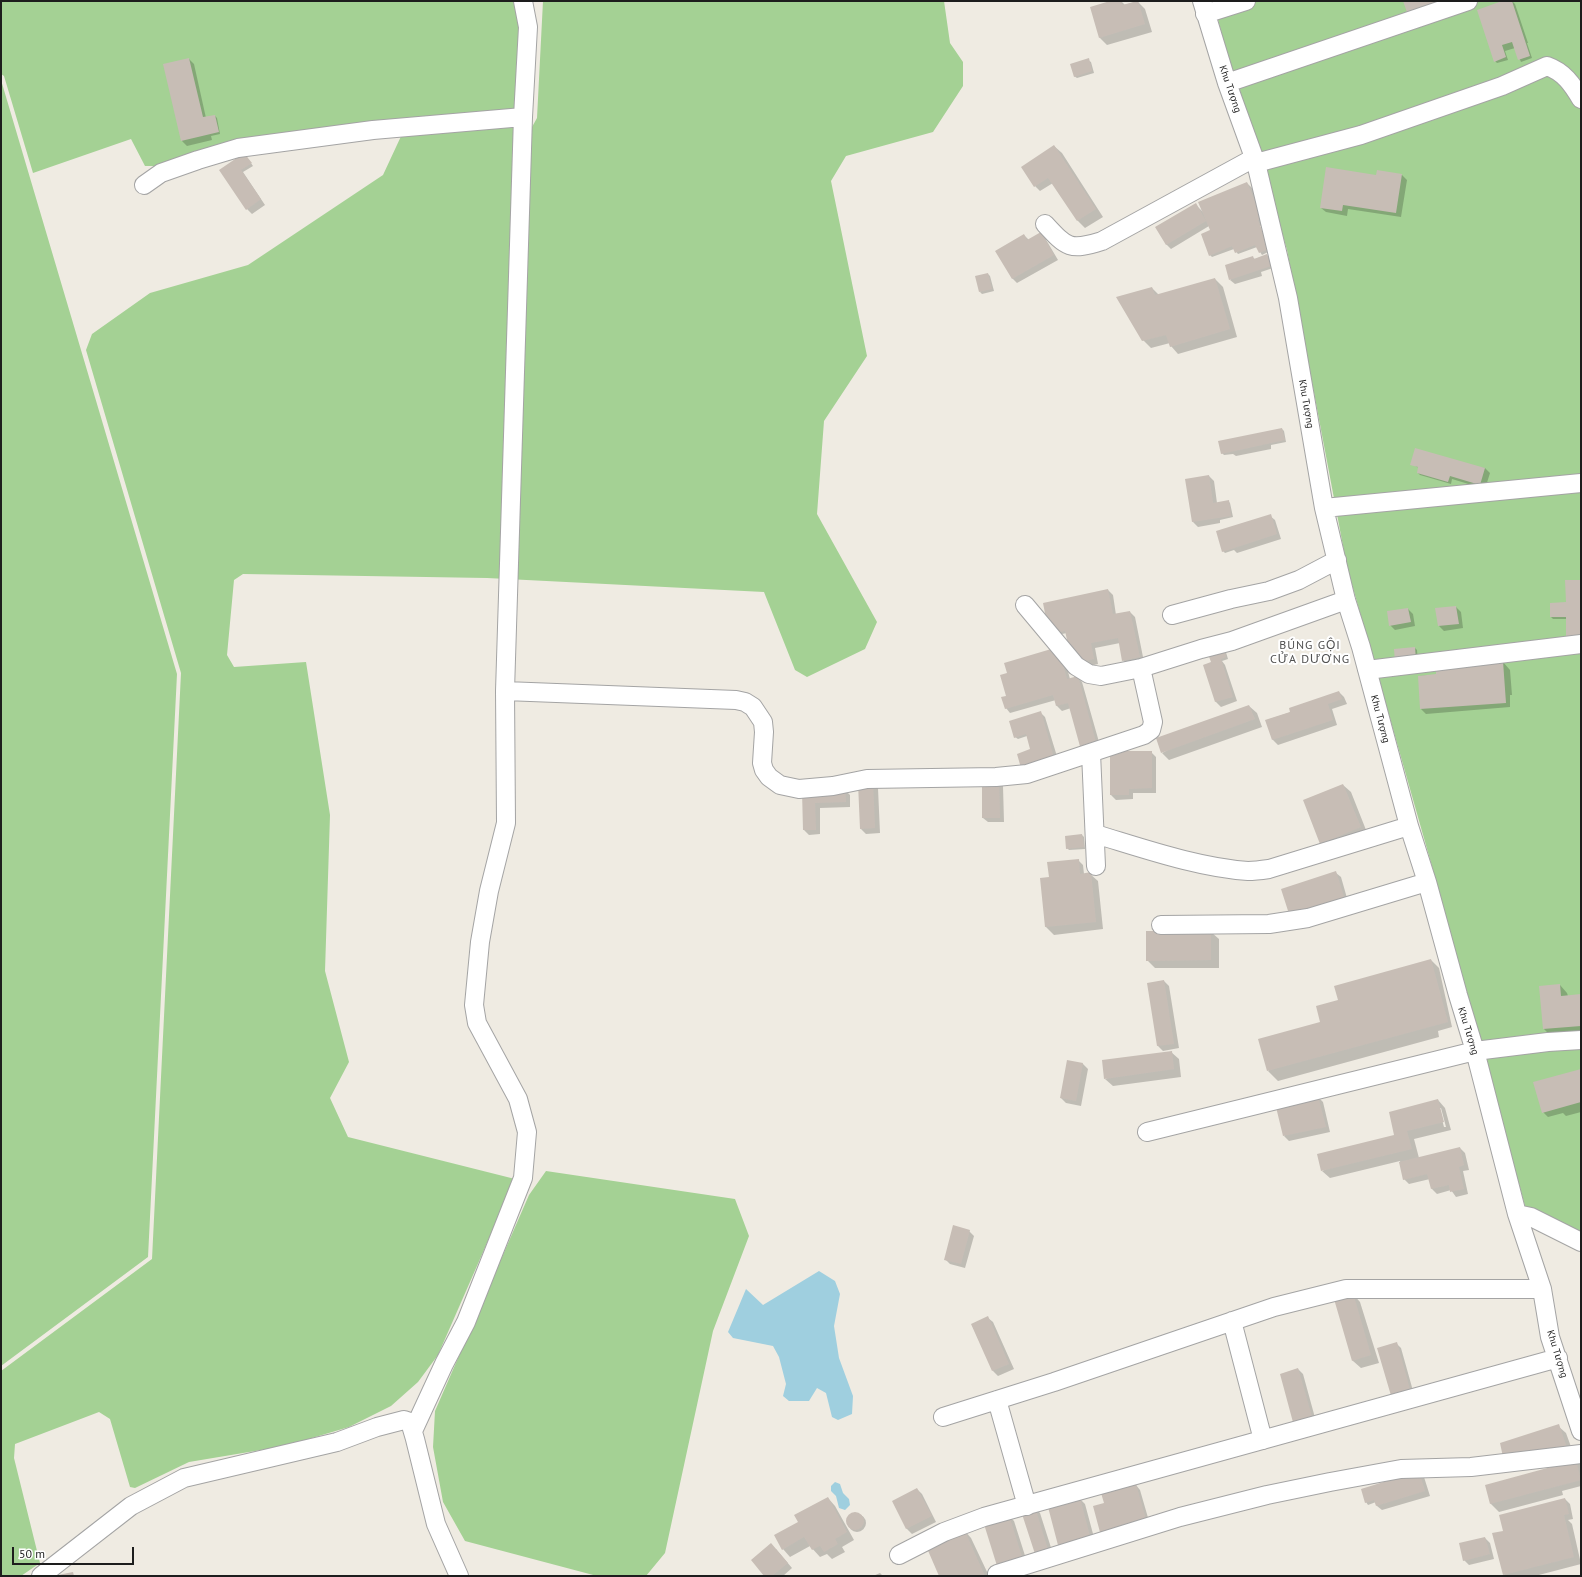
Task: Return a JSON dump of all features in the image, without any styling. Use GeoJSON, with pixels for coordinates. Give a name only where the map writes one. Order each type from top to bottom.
{"type":"FeatureCollection","features":[{"type":"Feature","properties":{"kind":"street"},"geometry":{"type":"LineString","coordinates":[[413,1431],[444,1364],[466,1322],[523,1178],[527,1132],[518,1099],[477,1023],[474,1006],[480,942],[489,891],[506,822],[505,691],[523,117],[528,27],[524,1]]}},
{"type":"Feature","properties":{"kind":"street"},"geometry":{"type":"LineString","coordinates":[[1204,8],[1246,1]]}},
{"type":"Feature","properties":{"kind":"street"},"geometry":{"type":"LineString","coordinates":[[1228,83],[1468,1]]}},
{"type":"Feature","properties":{"kind":"street","name":"Khu Tượng"},"geometry":{"type":"LineString","coordinates":[[1204,8],[1255,161],[1288,298],[1324,508],[1346,600],[1367,670],[1409,826],[1427,882],[1475,1051],[1517,1214],[1542,1289],[1550,1337],[1581,1431]]}},
{"type":"Feature","properties":{"kind":"street"},"geometry":{"type":"LineString","coordinates":[[1045,224],[1061,242],[1073,247],[1084,246],[1102,241],[1255,161],[1361,135],[1502,86],[1547,66],[1574,77],[1581,100]]}},
{"type":"Feature","properties":{"kind":"street"},"geometry":{"type":"LineString","coordinates":[[144,185],[161,173],[238,148],[373,130],[523,117]]}},
{"type":"Feature","properties":{"kind":"street"},"geometry":{"type":"LineString","coordinates":[[1324,508],[1581,483]]}},
{"type":"Feature","properties":{"kind":"street"},"geometry":{"type":"LineString","coordinates":[[1172,615],[1231,599],[1269,591],[1299,580],[1337,560]]}},
{"type":"Feature","properties":{"kind":"street"},"geometry":{"type":"LineString","coordinates":[[1025,606],[1076,666],[1089,674],[1101,676],[1141,668],[1232,641],[1346,600]]}},
{"type":"Feature","properties":{"kind":"street"},"geometry":{"type":"LineString","coordinates":[[1367,670],[1581,644]]}},
{"type":"Feature","properties":{"kind":"street"},"geometry":{"type":"LineString","coordinates":[[505,691],[736,700],[746,702],[753,707],[763,722],[764,737],[762,763],[764,770],[773,781],[780,785],[799,789],[833,786],[867,779],[996,777],[1027,774],[1144,735],[1151,730],[1153,722],[1141,668]]}},
{"type":"Feature","properties":{"kind":"street"},"geometry":{"type":"LineString","coordinates":[[1091,752],[1096,866]]}},
{"type":"Feature","properties":{"kind":"street"},"geometry":{"type":"LineString","coordinates":[[1095,834],[1176,858],[1226,869],[1250,871],[1269,869],[1409,826]]}},
{"type":"Feature","properties":{"kind":"street"},"geometry":{"type":"LineString","coordinates":[[1161,925],[1269,924],[1300,919],[1427,882]]}},
{"type":"Feature","properties":{"kind":"street"},"geometry":{"type":"LineString","coordinates":[[1147,1132],[1475,1051],[1548,1042],[1581,1040]]}},
{"type":"Feature","properties":{"kind":"street"},"geometry":{"type":"LineString","coordinates":[[1517,1214],[1530,1217],[1581,1242]]}},
{"type":"Feature","properties":{"kind":"street"},"geometry":{"type":"LineString","coordinates":[[943,1417],[1274,1307],[1346,1289],[1542,1289]]}},
{"type":"Feature","properties":{"kind":"street"},"geometry":{"type":"LineString","coordinates":[[1232,1321],[1263,1440]]}},
{"type":"Feature","properties":{"kind":"street"},"geometry":{"type":"LineString","coordinates":[[899,1555],[944,1532],[984,1517],[1558,1358]]}},
{"type":"Feature","properties":{"kind":"street"},"geometry":{"type":"LineString","coordinates":[[997,1400],[1027,1506]]}},
{"type":"Feature","properties":{"kind":"street"},"geometry":{"type":"LineString","coordinates":[[41,1576],[131,1506],[184,1478],[337,1442],[404,1420],[410,1422],[436,1524],[459,1576]]}},
{"type":"Feature","properties":{"kind":"street"},"geometry":{"type":"LineString","coordinates":[[997,1574],[1180,1517],[1266,1495],[1400,1469],[1470,1468],[1581,1454]]}},
{"type":"Feature","properties":{"kind":"green space"},"geometry":{"type":"Polygon","coordinates":[[[1,1],[517,1],[521,28],[518,109],[160,166],[145,166],[131,139],[33,173],[4,76],[1,74],[1,1]]]}},
{"type":"Feature","properties":{"kind":"green space"},"geometry":{"type":"Polygon","coordinates":[[[543,1],[944,1],[950,43],[963,62],[963,86],[933,132],[846,156],[831,181],[867,356],[824,421],[817,514],[877,622],[865,649],[807,677],[795,670],[764,592],[487,578],[243,574],[234,580],[227,655],[234,667],[306,662],[330,815],[325,971],[349,1062],[330,1098],[348,1137],[515,1179],[438,1355],[418,1382],[391,1406],[349,1427],[285,1446],[189,1462],[135,1488],[130,1487],[110,1419],[99,1412],[15,1444],[14,1458],[40,1563],[21,1576],[1,1576],[1,1371],[152,1259],[181,673],[86,350],[92,334],[150,293],[248,265],[383,175],[403,132],[532,127],[537,118],[543,1]]]}},
{"type":"Feature","properties":{"kind":"green space"},"geometry":{"type":"Polygon","coordinates":[[[1213,1],[1581,1],[1581,1236],[1525,1206],[1437,884],[1347,567],[1287,250],[1260,157],[1228,57],[1213,1]]]}},
{"type":"Feature","properties":{"kind":"green space"},"geometry":{"type":"Polygon","coordinates":[[[1,80],[177,674],[148,1257],[1,1366],[1,80]]]}},
{"type":"Feature","properties":{"kind":"green space"},"geometry":{"type":"Polygon","coordinates":[[[546,1171],[735,1199],[749,1236],[713,1331],[665,1553],[646,1576],[597,1576],[465,1541],[443,1502],[433,1447],[435,1411],[529,1195],[546,1171]]]}},
{"type":"Feature","properties":{"kind":"water"},"geometry":{"type":"Polygon","coordinates":[[[819,1271],[835,1281],[840,1294],[834,1326],[839,1358],[853,1396],[852,1414],[838,1420],[832,1417],[826,1393],[817,1388],[809,1401],[789,1401],[783,1396],[786,1384],[779,1357],[773,1346],[733,1338],[728,1332],[746,1289],[763,1305],[819,1271]]]}},
{"type":"Feature","properties":{"kind":"water"},"geometry":{"type":"Polygon","coordinates":[[[835,1482],[840,1484],[843,1493],[849,1499],[850,1505],[845,1510],[839,1508],[836,1496],[831,1491],[831,1486],[835,1482]]]}},
{"type":"Feature","properties":{"kind":"building"},"geometry":{"type":"Polygon","coordinates":[[[1110,1],[1121,1],[1122,5],[1138,1],[1145,24],[1099,38],[1090,7],[1110,1]]]}},
{"type":"Feature","properties":{"kind":"building"},"geometry":{"type":"Polygon","coordinates":[[[1403,1],[1441,1],[1408,15],[1403,1]]]}},
{"type":"Feature","properties":{"kind":"building"},"geometry":{"type":"Polygon","coordinates":[[[1502,1],[1512,1],[1530,56],[1518,60],[1512,42],[1502,45],[1506,57],[1494,62],[1477,10],[1502,1]]]}},
{"type":"Feature","properties":{"kind":"building"},"geometry":{"type":"Polygon","coordinates":[[[189,58],[203,117],[215,115],[219,132],[181,141],[163,64],[189,58]]]}},
{"type":"Feature","properties":{"kind":"building"},"geometry":{"type":"Polygon","coordinates":[[[1089,58],[1092,71],[1074,77],[1070,64],[1089,58]]]}},
{"type":"Feature","properties":{"kind":"building"},"geometry":{"type":"Polygon","coordinates":[[[1054,145],[1096,209],[1077,221],[1048,178],[1034,187],[1021,167],[1054,145]]]}},
{"type":"Feature","properties":{"kind":"building"},"geometry":{"type":"Polygon","coordinates":[[[244,153],[252,163],[241,170],[261,199],[246,210],[219,170],[244,153]]]}},
{"type":"Feature","properties":{"kind":"building"},"geometry":{"type":"Polygon","coordinates":[[[1326,167],[1376,175],[1377,170],[1402,174],[1396,213],[1343,205],[1342,211],[1320,208],[1326,167]]]}},
{"type":"Feature","properties":{"kind":"building"},"geometry":{"type":"Polygon","coordinates":[[[1247,182],[1262,219],[1258,220],[1269,249],[1259,253],[1255,245],[1235,253],[1232,246],[1209,256],[1201,234],[1210,230],[1198,202],[1247,182]]]}},
{"type":"Feature","properties":{"kind":"building"},"geometry":{"type":"Polygon","coordinates":[[[1196,203],[1206,221],[1166,245],[1155,227],[1196,203]]]}},
{"type":"Feature","properties":{"kind":"building"},"geometry":{"type":"Polygon","coordinates":[[[1041,232],[1054,255],[1012,279],[995,251],[1024,234],[1027,240],[1041,232]]]}},
{"type":"Feature","properties":{"kind":"building"},"geometry":{"type":"Polygon","coordinates":[[[1267,254],[1271,266],[1229,280],[1225,265],[1253,256],[1254,259],[1267,254]]]}},
{"type":"Feature","properties":{"kind":"building"},"geometry":{"type":"Polygon","coordinates":[[[988,273],[992,289],[979,292],[975,276],[988,273]]]}},
{"type":"Feature","properties":{"kind":"building"},"geometry":{"type":"Polygon","coordinates":[[[1215,278],[1230,329],[1170,347],[1166,335],[1142,341],[1116,297],[1152,287],[1155,295],[1215,278]]]}},
{"type":"Feature","properties":{"kind":"building"},"geometry":{"type":"Polygon","coordinates":[[[1282,428],[1285,440],[1221,454],[1218,441],[1282,428]]]}},
{"type":"Feature","properties":{"kind":"building"},"geometry":{"type":"Polygon","coordinates":[[[1415,448],[1485,468],[1480,485],[1450,476],[1448,482],[1417,473],[1418,467],[1410,465],[1415,448]]]}},
{"type":"Feature","properties":{"kind":"building"},"geometry":{"type":"Polygon","coordinates":[[[1209,475],[1213,503],[1229,500],[1231,516],[1192,522],[1185,479],[1209,475]]]}},
{"type":"Feature","properties":{"kind":"building"},"geometry":{"type":"Polygon","coordinates":[[[1271,514],[1277,534],[1222,552],[1216,531],[1271,514]]]}},
{"type":"Feature","properties":{"kind":"building"},"geometry":{"type":"Polygon","coordinates":[[[1565,580],[1581,580],[1581,637],[1566,637],[1566,617],[1550,617],[1550,603],[1566,602],[1565,580]]]}},
{"type":"Feature","properties":{"kind":"building"},"geometry":{"type":"Polygon","coordinates":[[[1108,589],[1113,614],[1130,611],[1140,657],[1122,661],[1118,638],[1091,643],[1094,659],[1076,663],[1071,657],[1065,631],[1049,634],[1043,603],[1108,589]]]}},
{"type":"Feature","properties":{"kind":"building"},"geometry":{"type":"Polygon","coordinates":[[[1456,606],[1459,624],[1438,626],[1435,608],[1456,606]]]}},
{"type":"Feature","properties":{"kind":"building"},"geometry":{"type":"Polygon","coordinates":[[[1408,608],[1411,622],[1389,626],[1387,611],[1408,608]]]}},
{"type":"Feature","properties":{"kind":"building"},"geometry":{"type":"Polygon","coordinates":[[[1223,646],[1226,657],[1221,659],[1233,697],[1215,702],[1203,665],[1211,662],[1207,651],[1223,646]]]}},
{"type":"Feature","properties":{"kind":"building"},"geometry":{"type":"Polygon","coordinates":[[[1058,647],[1067,679],[1078,676],[1097,746],[1081,750],[1068,703],[1056,706],[1053,695],[1005,709],[1001,697],[1006,696],[1000,675],[1007,673],[1004,663],[1058,647]]]}},
{"type":"Feature","properties":{"kind":"building"},"geometry":{"type":"Polygon","coordinates":[[[1415,647],[1416,660],[1395,662],[1394,649],[1415,647]]]}},
{"type":"Feature","properties":{"kind":"building"},"geometry":{"type":"Polygon","coordinates":[[[1503,661],[1506,703],[1420,709],[1418,676],[1436,674],[1436,667],[1503,661]]]}},
{"type":"Feature","properties":{"kind":"building"},"geometry":{"type":"Polygon","coordinates":[[[1339,691],[1342,699],[1328,704],[1333,720],[1272,740],[1265,720],[1290,712],[1289,708],[1339,691]]]}},
{"type":"Feature","properties":{"kind":"building"},"geometry":{"type":"Polygon","coordinates":[[[1249,705],[1255,719],[1161,753],[1156,738],[1249,705]]]}},
{"type":"Feature","properties":{"kind":"building"},"geometry":{"type":"Polygon","coordinates":[[[1041,711],[1054,758],[1021,768],[1017,754],[1030,749],[1026,734],[1014,738],[1009,721],[1041,711]]]}},
{"type":"Feature","properties":{"kind":"building"},"geometry":{"type":"Polygon","coordinates":[[[1110,751],[1152,751],[1152,788],[1129,789],[1129,795],[1110,795],[1110,751]]]}},
{"type":"Feature","properties":{"kind":"building"},"geometry":{"type":"Polygon","coordinates":[[[999,780],[1000,818],[982,818],[982,781],[999,780]]]}},
{"type":"Feature","properties":{"kind":"building"},"geometry":{"type":"Polygon","coordinates":[[[873,782],[875,828],[860,829],[858,783],[873,782]]]}},
{"type":"Feature","properties":{"kind":"building"},"geometry":{"type":"Polygon","coordinates":[[[1343,784],[1361,827],[1320,844],[1303,800],[1343,784]]]}},
{"type":"Feature","properties":{"kind":"building"},"geometry":{"type":"Polygon","coordinates":[[[845,789],[846,802],[815,803],[816,830],[803,830],[802,791],[845,789]]]}},
{"type":"Feature","properties":{"kind":"building"},"geometry":{"type":"Polygon","coordinates":[[[1082,834],[1084,847],[1066,849],[1065,836],[1082,834]]]}},
{"type":"Feature","properties":{"kind":"building"},"geometry":{"type":"Polygon","coordinates":[[[1079,859],[1080,874],[1091,872],[1096,922],[1045,927],[1040,878],[1049,877],[1047,862],[1079,859]]]}},
{"type":"Feature","properties":{"kind":"building"},"geometry":{"type":"Polygon","coordinates":[[[1336,871],[1345,900],[1290,917],[1281,889],[1336,871]]]}},
{"type":"Feature","properties":{"kind":"building"},"geometry":{"type":"Polygon","coordinates":[[[1146,931],[1211,931],[1211,960],[1146,961],[1146,931]]]}},
{"type":"Feature","properties":{"kind":"building"},"geometry":{"type":"Polygon","coordinates":[[[1431,959],[1448,1022],[1267,1071],[1258,1039],[1320,1022],[1316,1006],[1338,1000],[1334,986],[1431,959]]]}},
{"type":"Feature","properties":{"kind":"building"},"geometry":{"type":"Polygon","coordinates":[[[1164,980],[1174,1044],[1157,1046],[1147,983],[1164,980]]]}},
{"type":"Feature","properties":{"kind":"building"},"geometry":{"type":"Polygon","coordinates":[[[1560,984],[1561,996],[1581,994],[1581,1026],[1543,1029],[1539,986],[1560,984]]]}},
{"type":"Feature","properties":{"kind":"building"},"geometry":{"type":"Polygon","coordinates":[[[1172,1051],[1174,1069],[1104,1079],[1102,1060],[1172,1051]]]}},
{"type":"Feature","properties":{"kind":"building"},"geometry":{"type":"Polygon","coordinates":[[[1067,1060],[1083,1063],[1076,1101],[1060,1098],[1067,1060]]]}},
{"type":"Feature","properties":{"kind":"building"},"geometry":{"type":"Polygon","coordinates":[[[1581,1069],[1581,1102],[1542,1113],[1533,1082],[1581,1069]]]}},
{"type":"Feature","properties":{"kind":"building"},"geometry":{"type":"Polygon","coordinates":[[[1318,1096],[1326,1127],[1283,1136],[1276,1107],[1318,1096]]]}},
{"type":"Feature","properties":{"kind":"building"},"geometry":{"type":"Polygon","coordinates":[[[1438,1099],[1444,1122],[1407,1131],[1412,1149],[1321,1171],[1317,1154],[1394,1135],[1389,1112],[1438,1099]]]}},
{"type":"Feature","properties":{"kind":"building"},"geometry":{"type":"Polygon","coordinates":[[[1460,1147],[1464,1165],[1459,1167],[1464,1189],[1450,1192],[1449,1185],[1431,1189],[1427,1174],[1403,1180],[1399,1162],[1460,1147]]]}},
{"type":"Feature","properties":{"kind":"building"},"geometry":{"type":"Polygon","coordinates":[[[953,1225],[970,1230],[961,1264],[944,1260],[953,1225]]]}},
{"type":"Feature","properties":{"kind":"building"},"geometry":{"type":"Polygon","coordinates":[[[1353,1293],[1371,1355],[1352,1361],[1334,1299],[1353,1293]]]}},
{"type":"Feature","properties":{"kind":"building"},"geometry":{"type":"Polygon","coordinates":[[[988,1316],[1009,1364],[992,1371],[971,1324],[988,1316]]]}},
{"type":"Feature","properties":{"kind":"building"},"geometry":{"type":"Polygon","coordinates":[[[1397,1342],[1411,1393],[1392,1399],[1377,1348],[1397,1342]]]}},
{"type":"Feature","properties":{"kind":"building"},"geometry":{"type":"Polygon","coordinates":[[[1298,1368],[1313,1420],[1294,1426],[1280,1374],[1298,1368]]]}},
{"type":"Feature","properties":{"kind":"building"},"geometry":{"type":"Polygon","coordinates":[[[1559,1424],[1567,1448],[1503,1457],[1500,1443],[1559,1424]]]}},
{"type":"Feature","properties":{"kind":"building"},"geometry":{"type":"Polygon","coordinates":[[[1575,1456],[1581,1480],[1490,1504],[1485,1485],[1551,1467],[1550,1462],[1575,1456]]]}},
{"type":"Feature","properties":{"kind":"building"},"geometry":{"type":"Polygon","coordinates":[[[1419,1471],[1425,1491],[1376,1506],[1374,1500],[1365,1503],[1361,1489],[1419,1471]]]}},
{"type":"Feature","properties":{"kind":"building"},"geometry":{"type":"Polygon","coordinates":[[[1136,1484],[1147,1523],[1101,1536],[1093,1506],[1104,1503],[1101,1493],[1136,1484]]]}},
{"type":"Feature","properties":{"kind":"building"},"geometry":{"type":"Polygon","coordinates":[[[917,1488],[932,1516],[906,1529],[892,1501],[917,1488]]]}},
{"type":"Feature","properties":{"kind":"building"},"geometry":{"type":"Polygon","coordinates":[[[828,1497],[847,1532],[835,1539],[838,1544],[824,1552],[820,1546],[812,1550],[804,1537],[782,1550],[774,1535],[798,1522],[794,1515],[828,1497]]]}},
{"type":"Feature","properties":{"kind":"building"},"geometry":{"type":"Polygon","coordinates":[[[1080,1498],[1091,1540],[1059,1549],[1048,1507],[1080,1498]]]}},
{"type":"Feature","properties":{"kind":"building"},"geometry":{"type":"Polygon","coordinates":[[[1565,1498],[1569,1514],[1564,1515],[1574,1557],[1503,1575],[1492,1533],[1503,1531],[1499,1515],[1565,1498]]]}},
{"type":"Feature","properties":{"kind":"building"},"geometry":{"type":"Polygon","coordinates":[[[1035,1507],[1049,1553],[1036,1557],[1021,1511],[1035,1507]]]}},
{"type":"Feature","properties":{"kind":"building"},"geometry":{"type":"Polygon","coordinates":[[[855,1512],[861,1515],[864,1521],[861,1527],[855,1530],[849,1527],[846,1521],[849,1515],[855,1512]]]}},
{"type":"Feature","properties":{"kind":"building"},"geometry":{"type":"Polygon","coordinates":[[[1009,1515],[1023,1560],[998,1569],[983,1521],[1009,1515]]]}},
{"type":"Feature","properties":{"kind":"building"},"geometry":{"type":"Polygon","coordinates":[[[964,1529],[985,1576],[939,1576],[926,1546],[964,1529]]]}},
{"type":"Feature","properties":{"kind":"building"},"geometry":{"type":"Polygon","coordinates":[[[1485,1537],[1490,1554],[1463,1561],[1459,1543],[1485,1537]]]}},
{"type":"Feature","properties":{"kind":"building"},"geometry":{"type":"Polygon","coordinates":[[[771,1543],[788,1563],[772,1576],[764,1576],[751,1560],[771,1543]]]}},
{"type":"Feature","properties":{"kind":"building"},"geometry":{"type":"Polygon","coordinates":[[[73,1572],[74,1576],[58,1576],[58,1575],[73,1572]]]}},
{"type":"Feature","properties":{"kind":"district","name":"BÚNG GỘI CỬA DƯƠNG"},"geometry":{"type":"Point","coordinates":[1310,653]}}]}
